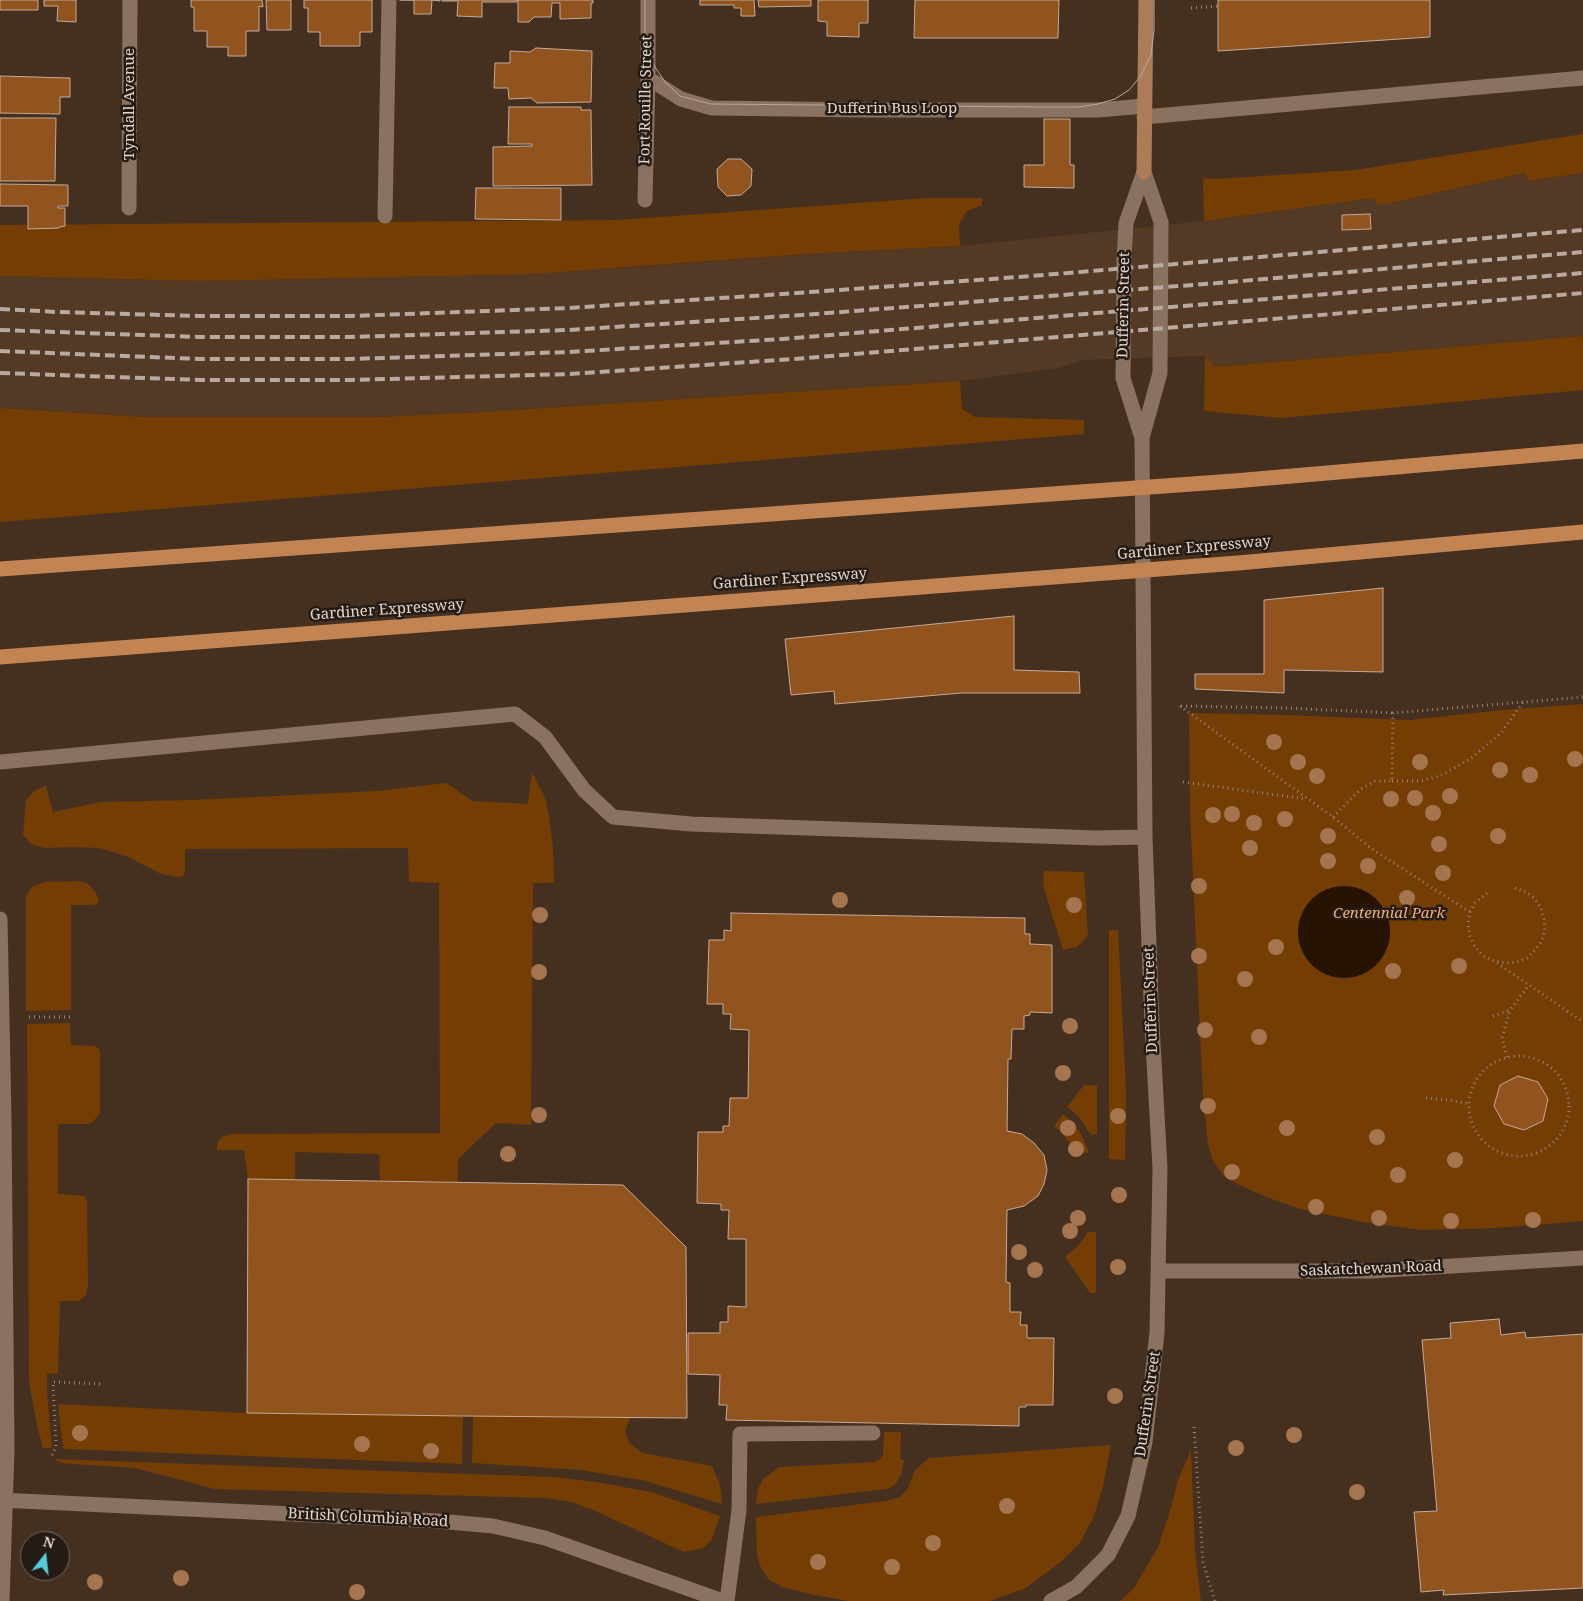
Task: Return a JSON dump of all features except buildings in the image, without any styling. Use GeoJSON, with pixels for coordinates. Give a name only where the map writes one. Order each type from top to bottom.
{"type":"FeatureCollection","features":[{"type":"Feature","properties":{"kind":"highway"},"geometry":{"type":"LineString","coordinates":[[0,569],[1234,481],[1583,451]]}},
{"type":"Feature","properties":{"kind":"highway","name":"Gardiner Expressway"},"geometry":{"type":"LineString","coordinates":[[0,656],[1238,563],[1583,532]]}},
{"type":"Feature","properties":{"kind":"main road","name":"Dufferin Street"},"geometry":{"type":"LineString","coordinates":[[1144,172],[1146,0]]}},
{"type":"Feature","properties":{"kind":"street","name":"Tyndall Avenue"},"geometry":{"type":"LineString","coordinates":[[129,208],[130,0]]}},
{"type":"Feature","properties":{"kind":"street"},"geometry":{"type":"LineString","coordinates":[[385,216],[389,0]]}},
{"type":"Feature","properties":{"kind":"street","name":"Fort Rouille Street"},"geometry":{"type":"LineString","coordinates":[[645,200],[648,0]]}},
{"type":"Feature","properties":{"kind":"street","name":"Dufferin Bus Loop"},"geometry":{"type":"LineString","coordinates":[[648,78],[681,99],[712,108],[1098,110],[1144,112],[1583,78]]}},
{"type":"Feature","properties":{"kind":"street","name":"Dufferin Street"},"geometry":{"type":"LineString","coordinates":[[1142,438],[1123,378],[1126,224],[1144,172]]}},
{"type":"Feature","properties":{"kind":"street","name":"Dufferin Street"},"geometry":{"type":"LineString","coordinates":[[1051,1601],[1076,1587],[1108,1555],[1128,1516],[1145,1442],[1157,1333],[1160,1168],[1152,1025],[1145,837],[1142,438],[1160,373],[1161,222],[1144,172]]}},
{"type":"Feature","properties":{"kind":"street"},"geometry":{"type":"LineString","coordinates":[[0,762],[515,714],[545,737],[584,790],[613,817],[691,824],[1016,836],[1145,837]]}},
{"type":"Feature","properties":{"kind":"street"},"geometry":{"type":"LineString","coordinates":[[0,918],[6,1345],[2,1601]]}},
{"type":"Feature","properties":{"kind":"street","name":"Saskatchewan Road"},"geometry":{"type":"LineString","coordinates":[[1159,1271],[1371,1271],[1583,1258]]}},
{"type":"Feature","properties":{"kind":"street"},"geometry":{"type":"LineString","coordinates":[[725,1601],[739,1510],[740,1434],[872,1433]]}},
{"type":"Feature","properties":{"kind":"street","name":"British Columbia Road"},"geometry":{"type":"LineString","coordinates":[[3,1500],[438,1521],[492,1526],[545,1538],[725,1601]]}},
{"type":"Feature","properties":{"kind":"path"},"geometry":{"type":"LineString","coordinates":[[1191,8],[1218,6]]}},
{"type":"Feature","properties":{"kind":"path"},"geometry":{"type":"LineString","coordinates":[[1470,912],[1372,849],[1309,799],[1180,706],[1393,713],[1583,697]]}},
{"type":"Feature","properties":{"kind":"path"},"geometry":{"type":"LineString","coordinates":[[1333,818],[1361,789],[1375,781],[1420,781],[1440,776],[1470,759],[1501,734],[1523,702]]}},
{"type":"Feature","properties":{"kind":"path"},"geometry":{"type":"LineString","coordinates":[[1392,781],[1393,713]]}},
{"type":"Feature","properties":{"kind":"path"},"geometry":{"type":"LineString","coordinates":[[1183,782],[1309,799]]}},
{"type":"Feature","properties":{"kind":"path"},"geometry":{"type":"LineString","coordinates":[[1494,961],[1506,963],[1517,962],[1527,958],[1542,941],[1545,930],[1541,908],[1535,899],[1526,892],[1512,887]]}},
{"type":"Feature","properties":{"kind":"path"},"geometry":{"type":"LineString","coordinates":[[1487,893],[1475,903],[1470,912],[1468,924],[1470,936],[1475,947],[1484,956],[1583,1022]]}},
{"type":"Feature","properties":{"kind":"path"},"geometry":{"type":"LineString","coordinates":[[1506,1057],[1502,1038],[1510,1010],[1529,985]]}},
{"type":"Feature","properties":{"kind":"path"},"geometry":{"type":"LineString","coordinates":[[1493,1016],[1510,1010]]}},
{"type":"Feature","properties":{"kind":"path"},"geometry":{"type":"LineString","coordinates":[[2,1017],[70,1016]]}},
{"type":"Feature","properties":{"kind":"path"},"geometry":{"type":"LineString","coordinates":[[1523,1055],[1538,1059],[1553,1068],[1564,1081],[1569,1097],[1569,1114],[1564,1130],[1553,1144],[1538,1152],[1522,1156],[1505,1154],[1490,1147],[1478,1135],[1470,1120],[1469,1104],[1472,1088],[1480,1074],[1492,1063],[1506,1057],[1523,1055]]}},
{"type":"Feature","properties":{"kind":"path"},"geometry":{"type":"LineString","coordinates":[[1426,1098],[1469,1104]]}},
{"type":"Feature","properties":{"kind":"path"},"geometry":{"type":"LineString","coordinates":[[52,1455],[56,1447],[53,1382],[100,1384]]}},
{"type":"Feature","properties":{"kind":"path"},"geometry":{"type":"LineString","coordinates":[[1194,1427],[1203,1562],[1215,1601]]}},
{"type":"Feature","properties":{"kind":"shaded area"},"geometry":{"type":"Polygon","coordinates":[[[1525,173],[1528,181],[1583,173],[1583,336],[1214,367],[1205,356],[1083,360],[1058,368],[960,381],[379,417],[144,417],[0,408],[0,276],[199,281],[622,268],[805,254],[960,246],[1204,221],[1374,198],[1378,206],[1525,173]]]}},
{"type":"Feature","properties":{"kind":"shaded area"},"geometry":{"type":"Polygon","coordinates":[[[1344,886],[1362,890],[1376,900],[1386,914],[1390,932],[1386,950],[1376,964],[1362,974],[1344,978],[1326,974],[1312,964],[1302,950],[1298,932],[1302,914],[1312,900],[1326,890],[1344,886]]]}},
{"type":"Feature","properties":{"kind":"green space"},"geometry":{"type":"Polygon","coordinates":[[[1583,134],[1583,173],[1528,181],[1525,173],[1378,206],[1374,198],[1204,221],[1203,178],[1217,179],[1355,170],[1583,134]]]}},
{"type":"Feature","properties":{"kind":"green space"},"geometry":{"type":"Polygon","coordinates":[[[929,198],[982,198],[982,205],[967,211],[959,224],[960,246],[805,254],[532,274],[199,281],[0,276],[0,225],[617,220],[929,198]]]}},
{"type":"Feature","properties":{"kind":"green space"},"geometry":{"type":"Polygon","coordinates":[[[1583,336],[1583,390],[1282,418],[1204,411],[1205,356],[1214,367],[1583,336]]]}},
{"type":"Feature","properties":{"kind":"green space"},"geometry":{"type":"Polygon","coordinates":[[[960,381],[962,409],[975,417],[1084,420],[1084,434],[0,522],[0,408],[144,417],[379,417],[960,381]]]}},
{"type":"Feature","properties":{"kind":"green space","name":"Centennial Park"},"geometry":{"type":"Polygon","coordinates":[[[1583,704],[1583,1221],[1496,1228],[1421,1230],[1363,1222],[1300,1209],[1239,1185],[1224,1176],[1213,1161],[1208,1144],[1203,1097],[1190,811],[1189,713],[1410,720],[1501,710],[1583,704]]]}},
{"type":"Feature","properties":{"kind":"green space"},"geometry":{"type":"Polygon","coordinates":[[[532,772],[546,800],[553,848],[554,883],[533,883],[531,1125],[496,1123],[458,1159],[458,1182],[380,1181],[379,1154],[295,1152],[295,1180],[248,1179],[244,1150],[217,1150],[217,1144],[220,1139],[231,1134],[440,1133],[439,883],[409,882],[408,848],[185,849],[185,872],[183,876],[179,877],[161,874],[126,856],[99,848],[46,848],[31,844],[23,835],[26,800],[34,791],[46,786],[53,812],[101,802],[193,800],[377,791],[446,783],[473,801],[528,804],[532,772]]]}},
{"type":"Feature","properties":{"kind":"green space"},"geometry":{"type":"Polygon","coordinates":[[[1044,871],[1084,872],[1088,936],[1077,947],[1063,950],[1043,885],[1044,871]]]}},
{"type":"Feature","properties":{"kind":"green space"},"geometry":{"type":"Polygon","coordinates":[[[79,881],[87,883],[95,891],[99,900],[94,905],[71,905],[71,1010],[26,1011],[26,896],[32,887],[44,882],[79,881]]]}},
{"type":"Feature","properties":{"kind":"green space"},"geometry":{"type":"Polygon","coordinates":[[[1109,930],[1118,930],[1126,1091],[1125,1160],[1109,1159],[1109,930]]]}},
{"type":"Feature","properties":{"kind":"green space"},"geometry":{"type":"Polygon","coordinates":[[[70,1023],[71,1045],[95,1046],[99,1049],[100,1113],[93,1122],[87,1124],[58,1124],[58,1194],[85,1196],[87,1201],[88,1286],[86,1295],[79,1301],[60,1301],[58,1373],[47,1374],[52,1448],[43,1448],[29,1382],[27,1024],[70,1023]]]}},
{"type":"Feature","properties":{"kind":"green space"},"geometry":{"type":"Polygon","coordinates":[[[1084,1085],[1097,1085],[1097,1134],[1091,1135],[1079,1117],[1067,1107],[1084,1085]]]}},
{"type":"Feature","properties":{"kind":"green space"},"geometry":{"type":"Polygon","coordinates":[[[1063,1114],[1074,1123],[1089,1152],[1074,1155],[1071,1145],[1054,1126],[1063,1114]]]}},
{"type":"Feature","properties":{"kind":"green space"},"geometry":{"type":"Polygon","coordinates":[[[1088,1232],[1096,1232],[1096,1293],[1090,1293],[1065,1257],[1078,1246],[1088,1232]]]}},
{"type":"Feature","properties":{"kind":"green space"},"geometry":{"type":"Polygon","coordinates":[[[58,1404],[247,1413],[463,1416],[462,1464],[63,1449],[58,1404]]]}},
{"type":"Feature","properties":{"kind":"green space"},"geometry":{"type":"Polygon","coordinates":[[[473,1416],[631,1417],[625,1430],[629,1443],[643,1453],[712,1466],[720,1485],[722,1504],[642,1480],[580,1470],[472,1463],[473,1416]]]}},
{"type":"Feature","properties":{"kind":"green space"},"geometry":{"type":"Polygon","coordinates":[[[884,1432],[901,1432],[900,1459],[904,1460],[901,1475],[895,1485],[887,1489],[756,1504],[758,1489],[763,1479],[779,1467],[875,1462],[883,1455],[884,1432]]]}},
{"type":"Feature","properties":{"kind":"green space"},"geometry":{"type":"Polygon","coordinates":[[[1111,1445],[1103,1486],[1094,1516],[1080,1543],[1063,1560],[1026,1588],[990,1601],[848,1601],[810,1594],[782,1587],[769,1580],[761,1568],[757,1556],[756,1517],[885,1501],[900,1497],[908,1488],[915,1470],[929,1458],[1111,1445]]]}},
{"type":"Feature","properties":{"kind":"green space"},"geometry":{"type":"Polygon","coordinates":[[[1191,1450],[1195,1550],[1201,1601],[1120,1601],[1134,1588],[1158,1547],[1178,1480],[1191,1450]]]}},
{"type":"Feature","properties":{"kind":"green space"},"geometry":{"type":"Polygon","coordinates":[[[54,1459],[553,1477],[596,1482],[651,1492],[720,1516],[711,1541],[703,1548],[684,1552],[593,1510],[571,1502],[545,1498],[215,1489],[135,1468],[61,1463],[54,1459]]]}},
{"type":"Feature","properties":{"kind":"tram line"},"geometry":{"type":"LineString","coordinates":[[645,0],[645,32],[650,56],[665,82],[680,96],[711,104],[1038,107],[1079,107],[1098,104],[1115,99],[1129,90],[1140,77],[1151,55],[1154,30],[1154,0]]}},
{"type":"Feature","properties":{"kind":"railway"},"geometry":{"type":"LineString","coordinates":[[0,309],[200,316],[351,316],[569,308],[1032,276],[1583,230]]}},
{"type":"Feature","properties":{"kind":"railway"},"geometry":{"type":"LineString","coordinates":[[0,330],[200,337],[350,337],[568,330],[802,315],[1218,283],[1583,252]]}},
{"type":"Feature","properties":{"kind":"railway"},"geometry":{"type":"LineString","coordinates":[[0,351],[200,359],[350,359],[569,352],[782,339],[1583,273]]}},
{"type":"Feature","properties":{"kind":"railway"},"geometry":{"type":"LineString","coordinates":[[0,373],[201,380],[350,380],[570,374],[794,359],[1583,293]]}}]}
